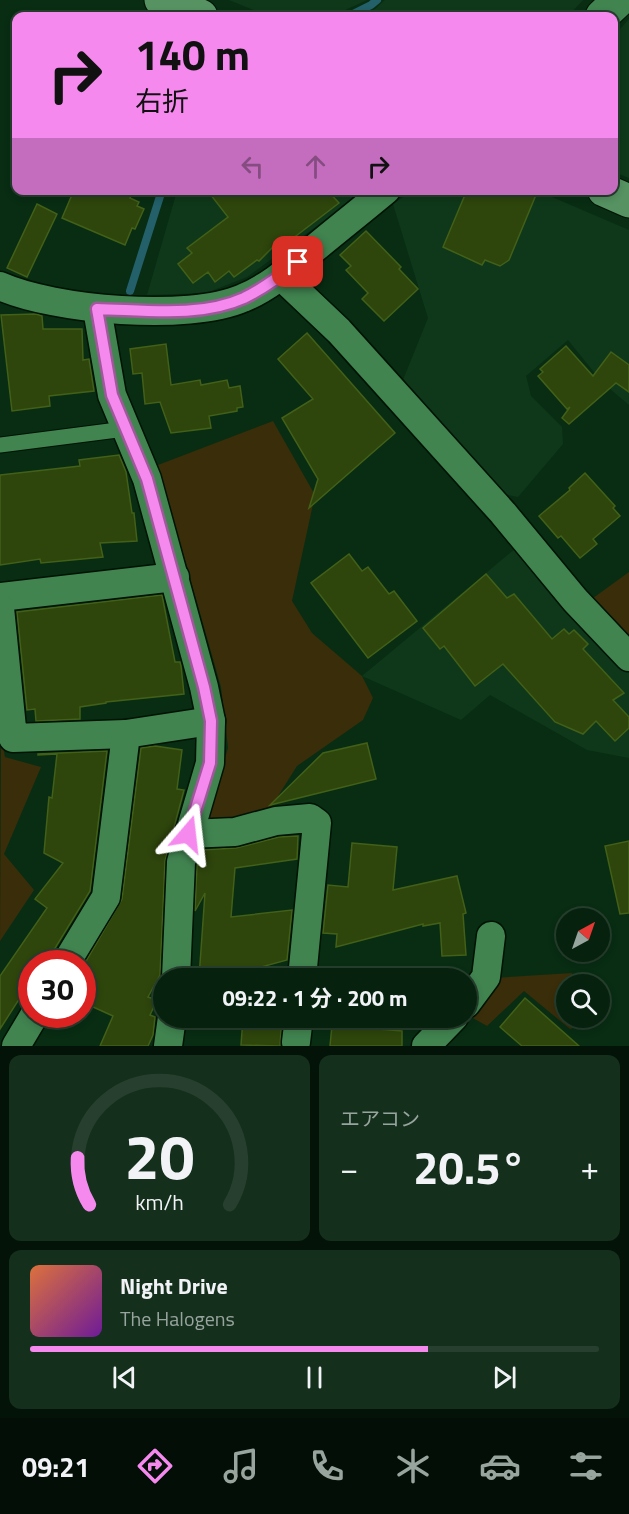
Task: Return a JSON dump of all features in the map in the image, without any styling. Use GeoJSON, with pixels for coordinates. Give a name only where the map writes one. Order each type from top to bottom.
{"type":"FeatureCollection","features":[{"type":"Feature","properties":{"kind":"highway"},"geometry":{"type":"LineString","coordinates":[[161,0],[191,12]]}},
{"type":"Feature","properties":{"kind":"street"},"geometry":{"type":"LineString","coordinates":[[606,12],[619,0]]}},
{"type":"Feature","properties":{"kind":"street"},"geometry":{"type":"LineString","coordinates":[[0,286],[14,292],[97,309],[208,308],[243,298],[281,276],[380,195]]}},
{"type":"Feature","properties":{"kind":"street"},"geometry":{"type":"LineString","coordinates":[[281,276],[339,331],[503,513],[575,600],[629,657]]}},
{"type":"Feature","properties":{"kind":"street"},"geometry":{"type":"LineString","coordinates":[[97,309],[112,395],[147,479],[175,577],[211,721],[210,763],[181,862],[176,968]]}},
{"type":"Feature","properties":{"kind":"street"},"geometry":{"type":"LineString","coordinates":[[0,597],[175,577]]}},
{"type":"Feature","properties":{"kind":"street"},"geometry":{"type":"LineString","coordinates":[[0,608],[13,738],[126,734],[211,721]]}},
{"type":"Feature","properties":{"kind":"street"},"geometry":{"type":"LineString","coordinates":[[74,950],[106,897],[126,734]]}},
{"type":"Feature","properties":{"kind":"street"},"geometry":{"type":"LineString","coordinates":[[188,834],[235,832],[276,821],[310,818],[316,823],[303,968]]}},
{"type":"Feature","properties":{"kind":"street"},"geometry":{"type":"LineString","coordinates":[[477,989],[486,977],[491,936]]}},
{"type":"Feature","properties":{"kind":"street"},"geometry":{"type":"LineString","coordinates":[[16,1046],[27,1028]]}},
{"type":"Feature","properties":{"kind":"street"},"geometry":{"type":"LineString","coordinates":[[168,1046],[170,1028]]}},
{"type":"Feature","properties":{"kind":"street"},"geometry":{"type":"LineString","coordinates":[[426,1046],[443,1028]]}},
{"type":"Feature","properties":{"kind":"lane"},"geometry":{"type":"LineString","coordinates":[[0,445],[125,429]]}},
{"type":"Feature","properties":{"kind":"shaded area"},"geometry":{"type":"Polygon","coordinates":[[[229,0],[367,0],[341,12],[258,12],[229,0]]]}},
{"type":"Feature","properties":{"kind":"shaded area"},"geometry":{"type":"Polygon","coordinates":[[[385,0],[583,0],[572,12],[369,12],[385,0]]]}},
{"type":"Feature","properties":{"kind":"shaded area"},"geometry":{"type":"Polygon","coordinates":[[[629,19],[629,178],[618,174],[618,31],[629,19]]]}},
{"type":"Feature","properties":{"kind":"shaded area"},"geometry":{"type":"Polygon","coordinates":[[[176,195],[360,195],[247,277],[206,293],[147,295],[176,195]]]}},
{"type":"Feature","properties":{"kind":"shaded area"},"geometry":{"type":"Polygon","coordinates":[[[406,195],[547,195],[629,230],[629,405],[602,382],[568,340],[526,376],[531,396],[562,427],[563,444],[518,497],[499,493],[403,380],[428,318],[393,204],[406,195]]]}},
{"type":"Feature","properties":{"kind":"shaded area"},"geometry":{"type":"Polygon","coordinates":[[[273,421],[315,495],[292,601],[312,633],[362,676],[373,698],[363,720],[297,766],[268,812],[204,826],[228,748],[221,687],[158,465],[273,421]]]}},
{"type":"Feature","properties":{"kind":"shaded area"},"geometry":{"type":"Polygon","coordinates":[[[516,548],[629,667],[629,758],[587,750],[490,695],[461,720],[362,676],[516,548]]]}},
{"type":"Feature","properties":{"kind":"shaded area"},"geometry":{"type":"Polygon","coordinates":[[[629,572],[629,642],[589,601],[629,572]]]}},
{"type":"Feature","properties":{"kind":"shaded area"},"geometry":{"type":"Polygon","coordinates":[[[1,735],[5,757],[41,767],[4,854],[34,890],[0,941],[1,735]]]}},
{"type":"Feature","properties":{"kind":"shaded area"},"geometry":{"type":"Polygon","coordinates":[[[556,974],[556,1017],[524,991],[487,1026],[477,1020],[477,1006],[493,978],[556,974]]]}},
{"type":"Feature","properties":{"kind":"building"},"geometry":{"type":"Polygon","coordinates":[[[72,195],[131,195],[130,198],[139,202],[137,206],[144,209],[125,245],[62,218],[72,195]]]}},
{"type":"Feature","properties":{"kind":"building"},"geometry":{"type":"Polygon","coordinates":[[[211,195],[332,195],[339,203],[275,252],[272,248],[259,261],[257,260],[234,277],[229,271],[215,282],[208,272],[193,283],[178,264],[192,253],[187,248],[228,217],[211,195]]]}},
{"type":"Feature","properties":{"kind":"building"},"geometry":{"type":"Polygon","coordinates":[[[465,195],[536,195],[509,260],[500,266],[485,260],[482,265],[443,247],[465,195]]]}},
{"type":"Feature","properties":{"kind":"building"},"geometry":{"type":"Polygon","coordinates":[[[37,204],[57,214],[27,277],[7,268],[37,204]]]}},
{"type":"Feature","properties":{"kind":"building"},"geometry":{"type":"Polygon","coordinates":[[[366,231],[401,267],[399,269],[418,289],[384,321],[362,299],[368,293],[346,270],[351,266],[340,255],[366,231]]]}},
{"type":"Feature","properties":{"kind":"building"},"geometry":{"type":"Polygon","coordinates":[[[36,314],[42,316],[43,329],[82,329],[83,360],[89,359],[94,391],[49,396],[50,406],[12,411],[1,315],[36,314]]]}},
{"type":"Feature","properties":{"kind":"building"},"geometry":{"type":"Polygon","coordinates":[[[307,333],[395,433],[309,508],[318,479],[282,418],[313,399],[278,359],[307,333]]]}},
{"type":"Feature","properties":{"kind":"building"},"geometry":{"type":"Polygon","coordinates":[[[166,344],[171,385],[200,380],[201,385],[227,380],[229,388],[240,386],[243,407],[237,408],[237,411],[209,416],[211,428],[171,433],[160,402],[145,404],[142,373],[133,374],[130,349],[166,344]]]}},
{"type":"Feature","properties":{"kind":"building"},"geometry":{"type":"Polygon","coordinates":[[[566,346],[593,376],[611,352],[629,365],[629,392],[616,383],[569,424],[562,418],[570,407],[567,409],[538,376],[543,372],[540,369],[566,346]]]}},
{"type":"Feature","properties":{"kind":"building"},"geometry":{"type":"Polygon","coordinates":[[[119,455],[126,472],[137,541],[100,543],[103,557],[41,563],[40,559],[0,565],[0,475],[80,466],[79,460],[119,455]]]}},
{"type":"Feature","properties":{"kind":"building"},"geometry":{"type":"Polygon","coordinates":[[[585,473],[615,506],[613,508],[620,516],[593,539],[597,544],[580,558],[539,516],[570,490],[569,488],[585,473]]]}},
{"type":"Feature","properties":{"kind":"building"},"geometry":{"type":"Polygon","coordinates":[[[349,554],[362,571],[368,567],[389,594],[394,591],[417,621],[368,658],[311,583],[349,554]]]}},
{"type":"Feature","properties":{"kind":"building"},"geometry":{"type":"Polygon","coordinates":[[[486,574],[507,598],[514,594],[552,639],[564,629],[569,634],[574,630],[588,644],[583,649],[624,693],[613,700],[629,717],[629,728],[615,741],[596,721],[583,734],[555,722],[503,664],[475,686],[444,646],[440,649],[423,628],[486,574]]]}},
{"type":"Feature","properties":{"kind":"building"},"geometry":{"type":"Polygon","coordinates":[[[162,595],[175,662],[180,662],[181,666],[184,694],[106,702],[80,707],[80,719],[36,721],[35,709],[27,710],[17,612],[162,595]]]}},
{"type":"Feature","properties":{"kind":"building"},"geometry":{"type":"Polygon","coordinates":[[[367,743],[376,779],[270,805],[323,753],[367,743]]]}},
{"type":"Feature","properties":{"kind":"building"},"geometry":{"type":"Polygon","coordinates":[[[155,746],[182,750],[177,789],[184,790],[165,861],[160,968],[153,968],[153,988],[148,997],[153,999],[150,1015],[153,1016],[153,1035],[148,1046],[100,1046],[113,1016],[96,1008],[96,950],[92,950],[122,899],[141,748],[155,746]]]}},
{"type":"Feature","properties":{"kind":"building"},"geometry":{"type":"Polygon","coordinates":[[[107,751],[90,891],[54,950],[18,950],[18,1001],[0,1029],[0,976],[47,908],[35,899],[63,863],[44,853],[49,797],[52,798],[57,754],[38,754],[107,751]]]}},
{"type":"Feature","properties":{"kind":"building"},"geometry":{"type":"Polygon","coordinates":[[[298,836],[297,859],[235,868],[231,917],[292,910],[287,960],[261,968],[200,968],[205,893],[195,911],[197,865],[202,850],[236,848],[279,837],[298,836]]]}},
{"type":"Feature","properties":{"kind":"building"},"geometry":{"type":"Polygon","coordinates":[[[629,841],[629,913],[620,914],[605,846],[629,841]]]}},
{"type":"Feature","properties":{"kind":"building"},"geometry":{"type":"Polygon","coordinates":[[[352,843],[397,847],[393,890],[457,876],[466,913],[463,914],[466,955],[442,956],[440,923],[423,926],[423,924],[336,947],[337,934],[323,933],[328,885],[348,887],[352,843]]]}},
{"type":"Feature","properties":{"kind":"building"},"geometry":{"type":"Polygon","coordinates":[[[525,998],[556,1028],[579,1046],[522,1046],[500,1027],[525,998]]]}},
{"type":"Feature","properties":{"kind":"building"},"geometry":{"type":"Polygon","coordinates":[[[242,1028],[281,1028],[280,1046],[241,1045],[242,1028]]]}},
{"type":"Feature","properties":{"kind":"building"},"geometry":{"type":"Polygon","coordinates":[[[332,1028],[402,1031],[402,1046],[330,1046],[332,1028]]]}},
{"type":"Feature","properties":{"kind":"waterway"},"geometry":{"type":"LineString","coordinates":[[357,12],[377,0]]}},
{"type":"Feature","properties":{"kind":"waterway"},"geometry":{"type":"LineString","coordinates":[[130,291],[160,195]]}},
{"type":"Feature","properties":{"kind":"route"},"geometry":{"type":"LineString","coordinates":[[188,834],[210,763],[211,721],[175,577],[147,479],[112,395],[97,309],[208,308],[243,298],[281,276],[298,262]]}}]}
